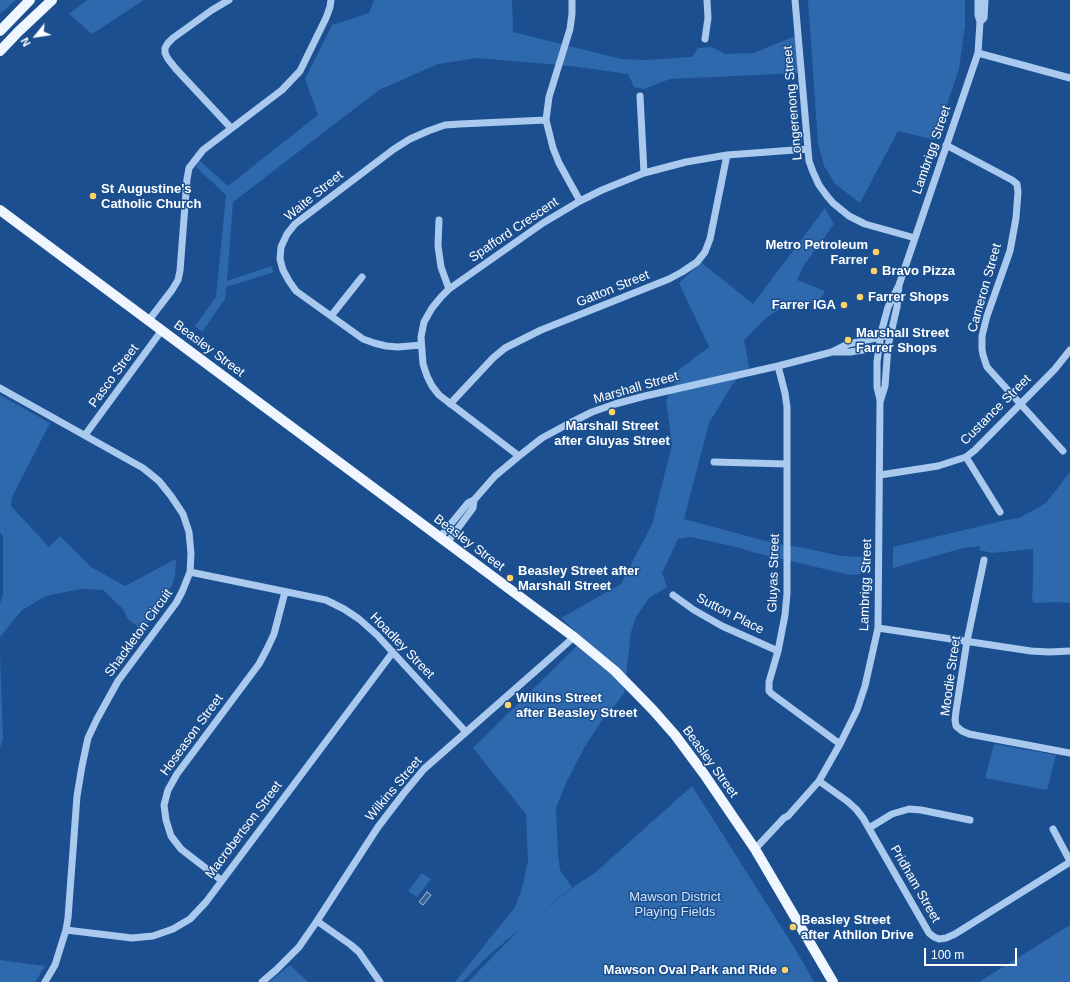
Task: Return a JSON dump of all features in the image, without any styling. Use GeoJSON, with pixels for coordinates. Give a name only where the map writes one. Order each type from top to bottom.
{"type":"FeatureCollection","features":[{"type":"Feature","properties":{"kind":"main road"},"geometry":{"type":"LineString","coordinates":[[0,31],[30,0]]}},
{"type":"Feature","properties":{"kind":"main road"},"geometry":{"type":"LineString","coordinates":[[0,51],[52,0]]}},
{"type":"Feature","properties":{"kind":"main road","name":"Beasley Street"},"geometry":{"type":"LineString","coordinates":[[0,210],[574,637],[615,671],[653,710],[682,744],[704,774],[756,851],[833,982]]}},
{"type":"Feature","properties":{"kind":"street"},"geometry":{"type":"LineString","coordinates":[[229,0],[212,10],[173,38],[165,48],[165,52],[168,59],[176,69],[231,128]]}},
{"type":"Feature","properties":{"kind":"street"},"geometry":{"type":"LineString","coordinates":[[149,320],[178,280],[189,168],[203,150],[282,90],[300,71],[326,18],[331,0]]}},
{"type":"Feature","properties":{"kind":"street"},"geometry":{"type":"LineString","coordinates":[[572,0],[570,29],[549,97],[546,120],[553,148],[559,163],[580,201]]}},
{"type":"Feature","properties":{"kind":"street"},"geometry":{"type":"LineString","coordinates":[[705,39],[708,18],[707,0]]}},
{"type":"Feature","properties":{"kind":"street","name":"Longerenong Street"},"geometry":{"type":"LineString","coordinates":[[796,0],[809,161],[819,185],[826,196],[849,216],[865,224],[915,238]]}},
{"type":"Feature","properties":{"kind":"street","name":"Lambrigg Street"},"geometry":{"type":"LineString","coordinates":[[756,851],[787,821],[788,816],[819,781],[857,710],[863,692],[878,628],[880,402],[877,387],[877,362],[879,348],[888,307],[899,285],[978,53],[980,22],[978,15],[978,0]]}},
{"type":"Feature","properties":{"kind":"street","name":"Lambrigg Street"},"geometry":{"type":"LineString","coordinates":[[980,22],[984,18],[985,0]]}},
{"type":"Feature","properties":{"kind":"street"},"geometry":{"type":"LineString","coordinates":[[978,53],[1070,78]]}},
{"type":"Feature","properties":{"kind":"street"},"geometry":{"type":"LineString","coordinates":[[640,96],[644,173]]}},
{"type":"Feature","properties":{"kind":"street","name":"Waite Street"},"geometry":{"type":"LineString","coordinates":[[421,345],[398,347],[374,343],[363,338],[296,291],[283,270],[280,259],[281,247],[287,234],[295,224],[394,149],[410,139],[428,131],[445,125],[546,120]]}},
{"type":"Feature","properties":{"kind":"street","name":"Cameron Street"},"geometry":{"type":"LineString","coordinates":[[946,145],[1017,184],[1018,192],[1016,218],[1010,251],[987,316],[982,336],[983,355],[987,367],[1063,451]]}},
{"type":"Feature","properties":{"kind":"street","name":"Spafford Crescent"},"geometry":{"type":"LineString","coordinates":[[519,456],[439,395],[427,376],[423,364],[421,337],[424,322],[432,308],[441,297],[449,289],[543,223],[602,190],[644,173],[686,162],[727,155],[808,149]]}},
{"type":"Feature","properties":{"kind":"street","name":"Gatton Street"},"geometry":{"type":"LineString","coordinates":[[450,404],[493,358],[505,348],[541,330],[669,279],[697,262],[705,252],[710,239],[727,155]]}},
{"type":"Feature","properties":{"kind":"street"},"geometry":{"type":"LineString","coordinates":[[439,220],[438,246],[441,267],[449,289]]}},
{"type":"Feature","properties":{"kind":"street"},"geometry":{"type":"LineString","coordinates":[[331,316],[362,277]]}},
{"type":"Feature","properties":{"kind":"street","name":"Lambrigg Street"},"geometry":{"type":"LineString","coordinates":[[880,402],[885,386],[888,346],[899,285]]}},
{"type":"Feature","properties":{"kind":"street","name":"Pasco Street"},"geometry":{"type":"LineString","coordinates":[[85,435],[162,330]]}},
{"type":"Feature","properties":{"kind":"street","name":"Marshall Street"},"geometry":{"type":"LineString","coordinates":[[444,540],[473,508],[474,500],[495,476],[542,438],[592,412],[615,404],[708,381],[778,366],[832,352],[848,344],[890,335]]}},
{"type":"Feature","properties":{"kind":"street","name":"Marshall Street"},"geometry":{"type":"LineString","coordinates":[[832,352],[850,352],[888,346]]}},
{"type":"Feature","properties":{"kind":"street","name":"Custance Street"},"geometry":{"type":"LineString","coordinates":[[880,475],[938,466],[966,457],[976,450],[1055,369],[1070,350]]}},
{"type":"Feature","properties":{"kind":"street","name":"Gluyas Street"},"geometry":{"type":"LineString","coordinates":[[778,366],[787,408],[787,594],[785,616],[778,651],[769,682],[769,691],[840,744]]}},
{"type":"Feature","properties":{"kind":"street","name":"Shackleton Circuit"},"geometry":{"type":"LineString","coordinates":[[0,388],[143,468],[159,481],[172,496],[183,514],[189,532],[191,554],[190,572],[176,603],[118,681],[88,738],[77,796],[66,930],[55,965],[45,982]]}},
{"type":"Feature","properties":{"kind":"street"},"geometry":{"type":"LineString","coordinates":[[966,457],[1000,512]]}},
{"type":"Feature","properties":{"kind":"street"},"geometry":{"type":"LineString","coordinates":[[714,462],[787,464]]}},
{"type":"Feature","properties":{"kind":"street","name":"Moodie Street"},"geometry":{"type":"LineString","coordinates":[[984,560],[967,641],[956,711],[956,726],[969,734],[1070,754]]}},
{"type":"Feature","properties":{"kind":"street","name":"Hoadley Street"},"geometry":{"type":"LineString","coordinates":[[190,572],[326,600],[344,609],[359,619],[377,635],[466,732]]}},
{"type":"Feature","properties":{"kind":"street","name":"Hoseason Street"},"geometry":{"type":"LineString","coordinates":[[221,880],[181,849],[171,836],[166,820],[164,805],[168,790],[177,774],[258,664],[267,649],[274,634],[285,592]]}},
{"type":"Feature","properties":{"kind":"street","name":"Sutton Place"},"geometry":{"type":"LineString","coordinates":[[673,595],[694,610],[722,626],[778,651]]}},
{"type":"Feature","properties":{"kind":"street"},"geometry":{"type":"LineString","coordinates":[[878,628],[1031,651],[1070,651]]}},
{"type":"Feature","properties":{"kind":"street","name":"Wilkins Street"},"geometry":{"type":"LineString","coordinates":[[262,982],[299,947],[378,827],[424,769],[574,637]]}},
{"type":"Feature","properties":{"kind":"street","name":"Macrobertson Street"},"geometry":{"type":"LineString","coordinates":[[66,930],[132,938],[152,936],[173,928],[190,918],[206,902],[393,652]]}},
{"type":"Feature","properties":{"kind":"street","name":"Pridham Street"},"geometry":{"type":"LineString","coordinates":[[819,781],[847,801],[860,814],[929,933],[939,939],[955,934],[1070,862]]}},
{"type":"Feature","properties":{"kind":"street"},"geometry":{"type":"LineString","coordinates":[[869,828],[892,814],[909,809],[970,820]]}},
{"type":"Feature","properties":{"kind":"street"},"geometry":{"type":"LineString","coordinates":[[1053,829],[1070,862]]}},
{"type":"Feature","properties":{"kind":"street"},"geometry":{"type":"LineString","coordinates":[[317,921],[359,952],[380,982]]}},
{"type":"Feature","properties":{"kind":"green space"},"geometry":{"type":"Polygon","coordinates":[[[0,0],[16,0],[0,14],[0,0]]]}},
{"type":"Feature","properties":{"kind":"green space"},"geometry":{"type":"Polygon","coordinates":[[[87,0],[144,0],[92,34],[69,14],[87,0]]]}},
{"type":"Feature","properties":{"kind":"green space"},"geometry":{"type":"Polygon","coordinates":[[[374,0],[512,0],[513,32],[621,59],[646,60],[692,57],[698,48],[712,47],[725,54],[754,53],[795,36],[798,73],[670,79],[644,89],[634,87],[628,74],[571,66],[478,58],[438,64],[379,90],[233,202],[227,281],[271,266],[274,272],[226,287],[225,299],[202,332],[195,326],[216,297],[226,195],[196,167],[199,160],[228,186],[318,115],[305,79],[332,25],[369,13],[374,0]]]}},
{"type":"Feature","properties":{"kind":"green space"},"geometry":{"type":"Polygon","coordinates":[[[808,0],[965,0],[965,26],[959,69],[935,140],[898,131],[860,203],[835,184],[824,166],[818,143],[808,0]]]}},
{"type":"Feature","properties":{"kind":"green space","name":"Mawson District Playing Fields"},"geometry":{"type":"Polygon","coordinates":[[[825,208],[834,224],[804,265],[797,280],[825,291],[819,302],[788,304],[767,317],[744,340],[749,367],[732,385],[709,423],[684,519],[777,544],[841,556],[868,557],[867,573],[850,575],[691,537],[678,539],[662,573],[667,587],[649,598],[636,617],[631,632],[624,693],[606,714],[584,748],[565,785],[556,808],[560,870],[572,887],[536,917],[572,888],[596,872],[692,786],[794,947],[814,982],[468,982],[519,930],[489,955],[462,982],[455,982],[515,907],[522,888],[528,861],[526,814],[473,748],[584,639],[561,618],[621,584],[652,524],[672,445],[666,400],[675,386],[672,375],[709,347],[679,283],[701,262],[753,304],[825,208]]]}},
{"type":"Feature","properties":{"kind":"green space"},"geometry":{"type":"Polygon","coordinates":[[[0,395],[50,423],[12,497],[11,506],[49,547],[60,536],[91,567],[125,586],[176,559],[175,577],[166,600],[142,630],[128,619],[123,609],[103,590],[81,589],[46,596],[22,610],[0,637],[0,604],[3,594],[3,537],[0,532],[0,395]]]}},
{"type":"Feature","properties":{"kind":"green space"},"geometry":{"type":"Polygon","coordinates":[[[1070,472],[1070,603],[1034,603],[1032,601],[1033,549],[992,553],[979,550],[981,546],[963,548],[893,568],[893,547],[1019,518],[1046,503],[1070,472]]]}},
{"type":"Feature","properties":{"kind":"green space"},"geometry":{"type":"Polygon","coordinates":[[[0,651],[3,739],[0,748],[0,651]]]}},
{"type":"Feature","properties":{"kind":"green space"},"geometry":{"type":"Polygon","coordinates":[[[994,744],[1056,755],[1047,790],[985,778],[994,744]]]}},
{"type":"Feature","properties":{"kind":"green space"},"geometry":{"type":"Polygon","coordinates":[[[422,873],[431,879],[417,897],[408,891],[422,873]]]}},
{"type":"Feature","properties":{"kind":"green space"},"geometry":{"type":"Polygon","coordinates":[[[1070,925],[1070,982],[979,982],[1070,925]]]}},
{"type":"Feature","properties":{"kind":"green space"},"geometry":{"type":"Polygon","coordinates":[[[0,960],[45,966],[35,982],[0,982],[0,960]]]}},
{"type":"Feature","properties":{"kind":"green space"},"geometry":{"type":"Polygon","coordinates":[[[290,965],[308,982],[269,982],[290,965]]]}},
{"type":"Feature","properties":{"kind":"shaded area"},"geometry":{"type":"Polygon","coordinates":[[[427,892],[431,895],[423,905],[419,902],[427,892]]]}},
{"type":"Feature","properties":{"kind":"place","name":"St Augustine's Catholic Church"},"geometry":{"type":"Point","coordinates":[93,196]}},
{"type":"Feature","properties":{"kind":"place","name":"Metro Petroleum Farrer"},"geometry":{"type":"Point","coordinates":[876,252]}},
{"type":"Feature","properties":{"kind":"place","name":"Bravo Pizza"},"geometry":{"type":"Point","coordinates":[874,271]}},
{"type":"Feature","properties":{"kind":"place","name":"Farrer Shops"},"geometry":{"type":"Point","coordinates":[860,297]}},
{"type":"Feature","properties":{"kind":"place","name":"Farrer IGA"},"geometry":{"type":"Point","coordinates":[844,305]}},
{"type":"Feature","properties":{"kind":"place","name":"Marshall Street Farrer Shops"},"geometry":{"type":"Point","coordinates":[848,340]}},
{"type":"Feature","properties":{"kind":"place","name":"Marshall Street after Gluyas Street"},"geometry":{"type":"Point","coordinates":[612,412]}},
{"type":"Feature","properties":{"kind":"place","name":"Beasley Street after Marshall Street"},"geometry":{"type":"Point","coordinates":[510,578]}},
{"type":"Feature","properties":{"kind":"place","name":"Wilkins Street after Beasley Street"},"geometry":{"type":"Point","coordinates":[508,705]}},
{"type":"Feature","properties":{"kind":"place","name":"Beasley Street after Athllon Drive"},"geometry":{"type":"Point","coordinates":[793,927]}},
{"type":"Feature","properties":{"kind":"place","name":"Mawson Oval Park and Ride"},"geometry":{"type":"Point","coordinates":[785,970]}}]}
